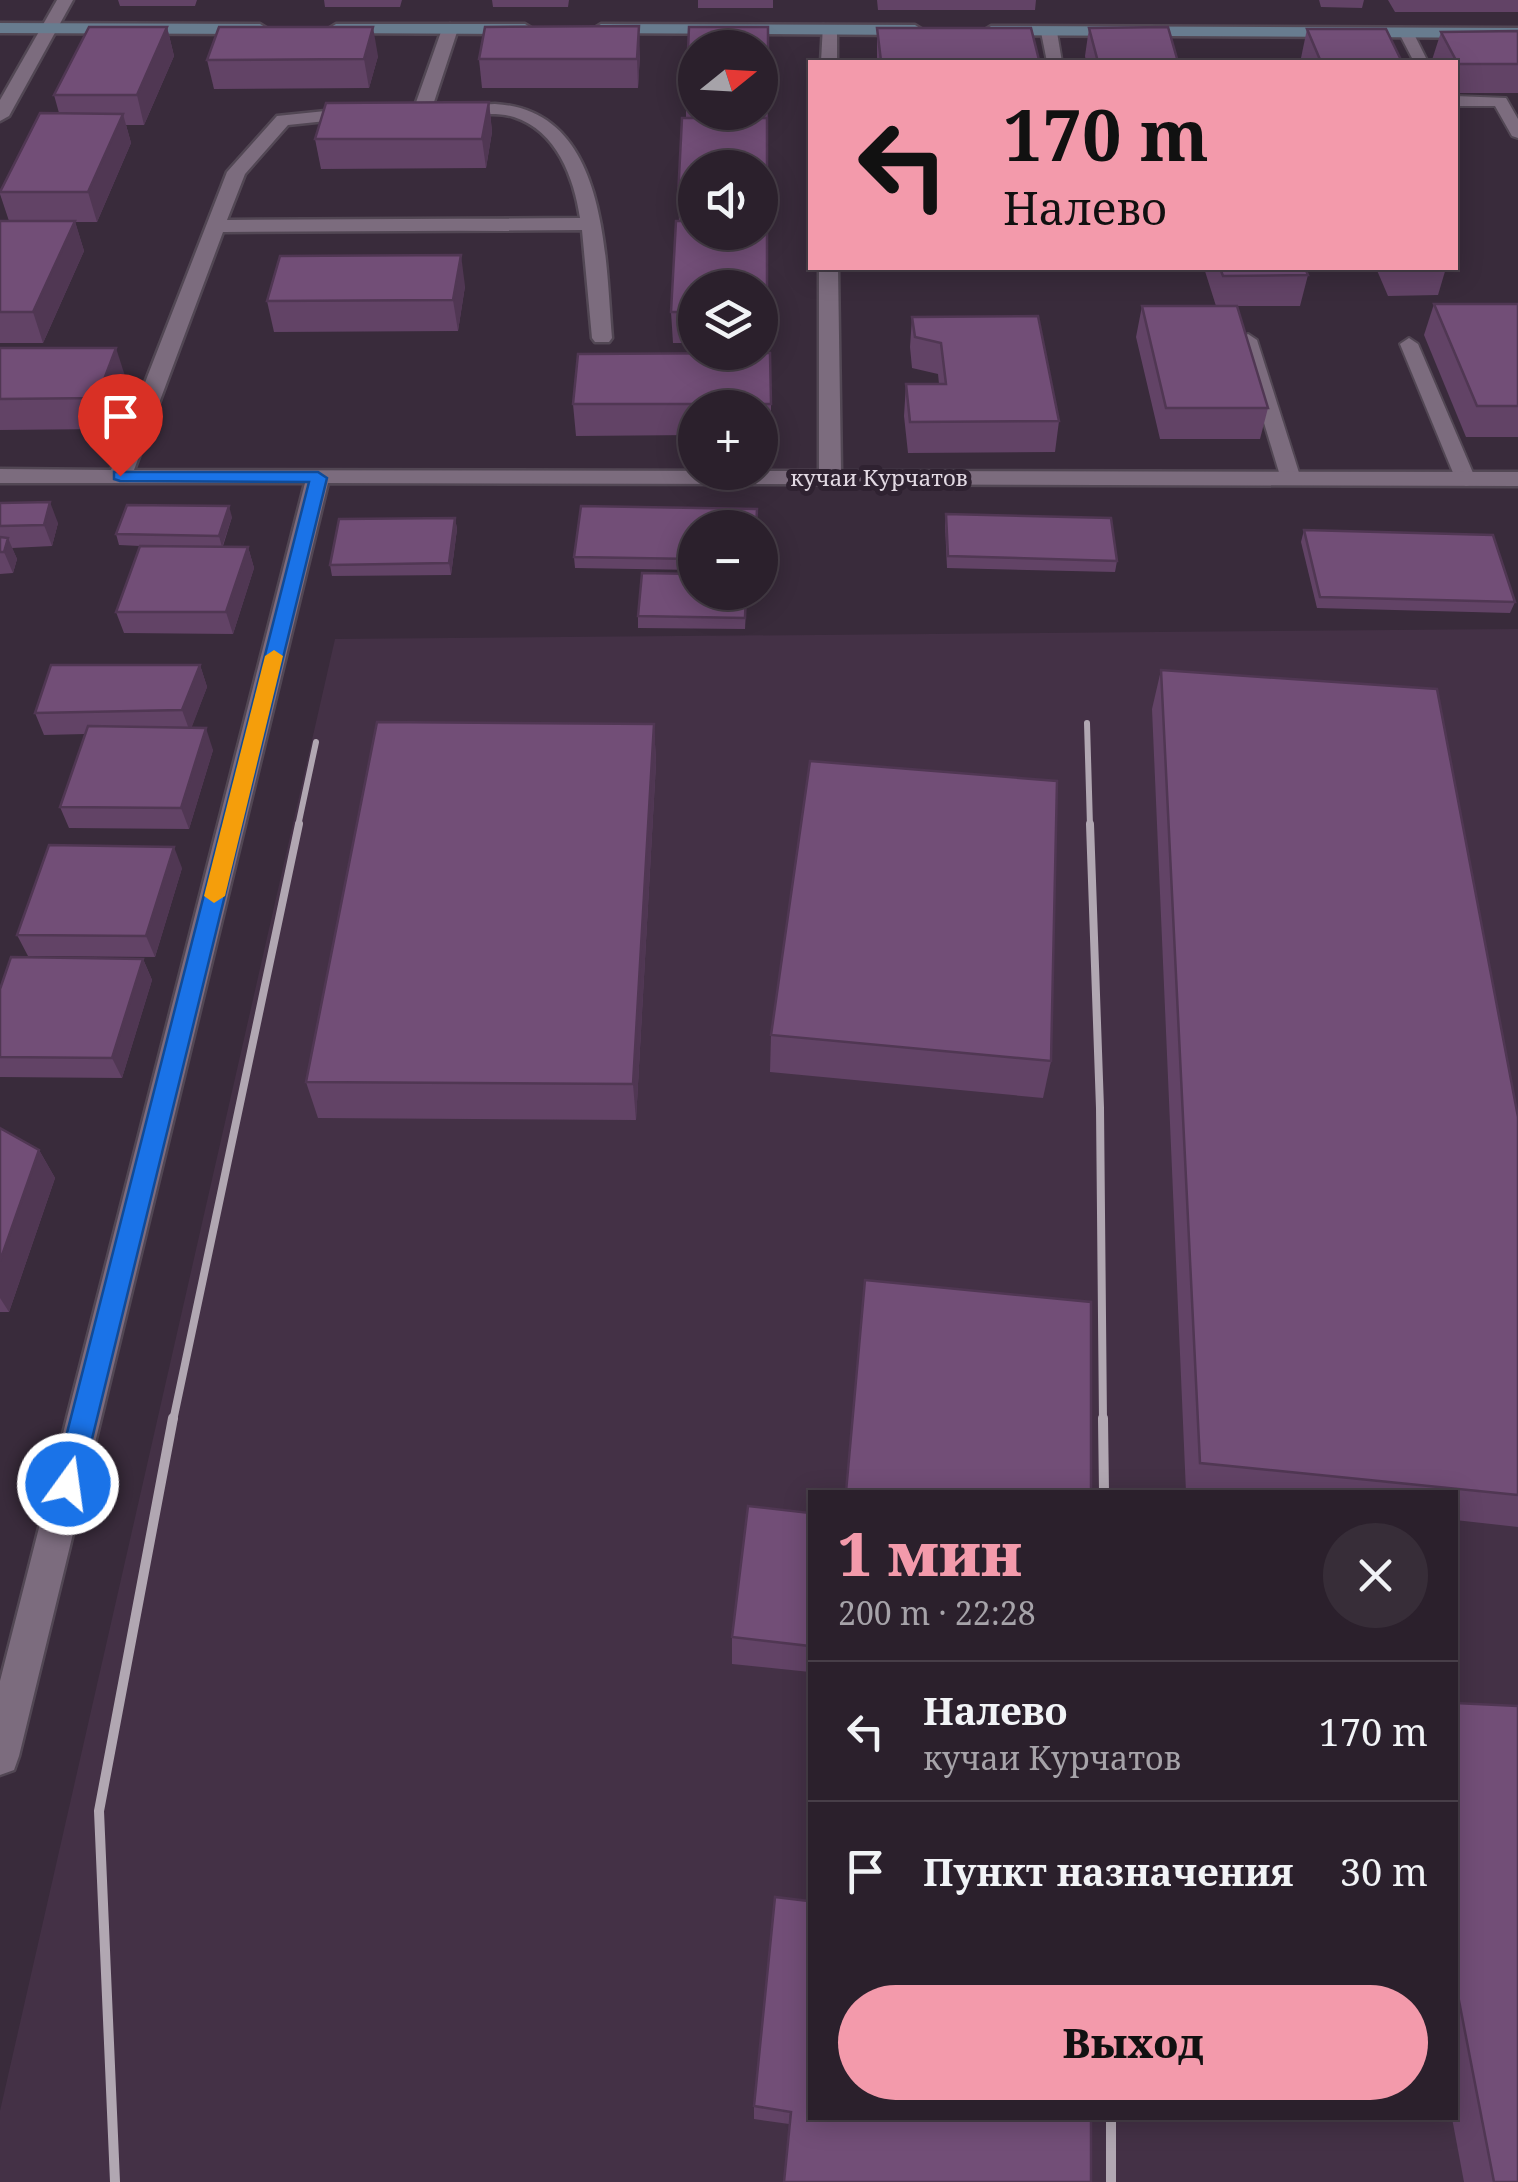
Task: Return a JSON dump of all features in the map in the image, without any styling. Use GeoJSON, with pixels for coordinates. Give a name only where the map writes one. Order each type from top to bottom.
{"type":"FeatureCollection","features":[{"type":"Feature","properties":{"kind":"street"},"geometry":{"type":"LineString","coordinates":[[0,116],[65,0]]}},
{"type":"Feature","properties":{"kind":"street"},"geometry":{"type":"LineString","coordinates":[[589,29],[828,22],[939,30]]}},
{"type":"Feature","properties":{"kind":"street"},"geometry":{"type":"LineString","coordinates":[[828,22],[829,60]]}},
{"type":"Feature","properties":{"kind":"street"},"geometry":{"type":"LineString","coordinates":[[0,28],[278,29]]}},
{"type":"Feature","properties":{"kind":"street"},"geometry":{"type":"LineString","coordinates":[[316,29],[549,29]]}},
{"type":"Feature","properties":{"kind":"street"},"geometry":{"type":"LineString","coordinates":[[403,111],[450,29]]}},
{"type":"Feature","properties":{"kind":"street"},"geometry":{"type":"LineString","coordinates":[[976,31],[1518,33]]}},
{"type":"Feature","properties":{"kind":"street"},"geometry":{"type":"LineString","coordinates":[[120,476],[236,172],[283,120],[403,111],[518,112],[555,131],[580,174],[590,224],[602,338]]}},
{"type":"Feature","properties":{"kind":"street"},"geometry":{"type":"LineString","coordinates":[[216,226],[590,224]]}},
{"type":"Feature","properties":{"kind":"street"},"geometry":{"type":"LineString","coordinates":[[829,270],[830,478]]}},
{"type":"Feature","properties":{"kind":"street","name":"кучаи Курчатов"},"geometry":{"type":"LineString","coordinates":[[0,476],[1518,479]]}},
{"type":"Feature","properties":{"kind":"street"},"geometry":{"type":"LineString","coordinates":[[0,1756],[318,478]]}},
{"type":"Feature","properties":{"kind":"lane"},"geometry":{"type":"LineString","coordinates":[[1050,32],[1055,60]]}},
{"type":"Feature","properties":{"kind":"lane"},"geometry":{"type":"LineString","coordinates":[[1406,33],[1420,60]]}},
{"type":"Feature","properties":{"kind":"lane"},"geometry":{"type":"LineString","coordinates":[[1458,102],[1500,101],[1518,132]]}},
{"type":"Feature","properties":{"kind":"lane"},"geometry":{"type":"LineString","coordinates":[[1248,340],[1292,479]]}},
{"type":"Feature","properties":{"kind":"lane"},"geometry":{"type":"LineString","coordinates":[[1409,344],[1466,480]]}},
{"type":"Feature","properties":{"kind":"shaded area"},"geometry":{"type":"Polygon","coordinates":[[[1518,629],[1518,2182],[0,2182],[0,2111],[335,639],[1518,629]]]}},
{"type":"Feature","properties":{"kind":"building"},"geometry":{"type":"Polygon","coordinates":[[[639,26],[637,59],[479,59],[485,27],[639,26]]]}},
{"type":"Feature","properties":{"kind":"building"},"geometry":{"type":"Polygon","coordinates":[[[89,27],[167,27],[137,95],[54,95],[89,27]]]}},
{"type":"Feature","properties":{"kind":"building"},"geometry":{"type":"Polygon","coordinates":[[[219,27],[373,27],[364,59],[207,60],[219,27]]]}},
{"type":"Feature","properties":{"kind":"building"},"geometry":{"type":"Polygon","coordinates":[[[689,27],[768,27],[768,30],[689,30],[689,27]]]}},
{"type":"Feature","properties":{"kind":"building"},"geometry":{"type":"Polygon","coordinates":[[[1168,27],[1177,60],[1097,60],[1089,28],[1168,27]]]}},
{"type":"Feature","properties":{"kind":"building"},"geometry":{"type":"Polygon","coordinates":[[[877,28],[1031,28],[1039,60],[881,60],[877,28]]]}},
{"type":"Feature","properties":{"kind":"building"},"geometry":{"type":"Polygon","coordinates":[[[1307,29],[1386,29],[1401,60],[1320,60],[1307,29]]]}},
{"type":"Feature","properties":{"kind":"building"},"geometry":{"type":"Polygon","coordinates":[[[1518,31],[1518,64],[1458,64],[1441,32],[1518,31]]]}},
{"type":"Feature","properties":{"kind":"building"},"geometry":{"type":"Polygon","coordinates":[[[489,102],[482,139],[315,139],[326,103],[489,102]]]}},
{"type":"Feature","properties":{"kind":"building"},"geometry":{"type":"Polygon","coordinates":[[[40,113],[123,114],[88,192],[0,192],[40,113]]]}},
{"type":"Feature","properties":{"kind":"building"},"geometry":{"type":"Polygon","coordinates":[[[681,130],[767,130],[767,150],[680,150],[681,130]]]}},
{"type":"Feature","properties":{"kind":"building"},"geometry":{"type":"Polygon","coordinates":[[[0,221],[75,221],[33,312],[0,312],[0,221]]]}},
{"type":"Feature","properties":{"kind":"building"},"geometry":{"type":"Polygon","coordinates":[[[676,221],[678,250],[767,250],[767,270],[678,270],[678,312],[671,312],[676,221]]]}},
{"type":"Feature","properties":{"kind":"building"},"geometry":{"type":"Polygon","coordinates":[[[461,255],[453,300],[267,301],[280,256],[461,255]]]}},
{"type":"Feature","properties":{"kind":"building"},"geometry":{"type":"Polygon","coordinates":[[[1221,270],[1306,270],[1308,275],[1223,276],[1221,270]]]}},
{"type":"Feature","properties":{"kind":"building"},"geometry":{"type":"Polygon","coordinates":[[[1434,304],[1518,304],[1518,406],[1477,406],[1434,304]]]}},
{"type":"Feature","properties":{"kind":"building"},"geometry":{"type":"Polygon","coordinates":[[[1142,306],[1237,306],[1268,408],[1166,408],[1142,306]]]}},
{"type":"Feature","properties":{"kind":"building"},"geometry":{"type":"Polygon","coordinates":[[[1038,316],[1059,421],[910,422],[906,384],[946,384],[941,343],[915,337],[912,317],[1038,316]]]}},
{"type":"Feature","properties":{"kind":"building"},"geometry":{"type":"Polygon","coordinates":[[[0,348],[116,348],[97,398],[0,399],[0,348]]]}},
{"type":"Feature","properties":{"kind":"building"},"geometry":{"type":"Polygon","coordinates":[[[678,353],[678,370],[770,370],[771,390],[678,390],[678,404],[573,404],[578,354],[678,353]]]}},
{"type":"Feature","properties":{"kind":"building"},"geometry":{"type":"Polygon","coordinates":[[[50,502],[44,525],[0,526],[0,503],[50,502]]]}},
{"type":"Feature","properties":{"kind":"building"},"geometry":{"type":"Polygon","coordinates":[[[127,505],[229,506],[219,536],[116,534],[127,505]]]}},
{"type":"Feature","properties":{"kind":"building"},"geometry":{"type":"Polygon","coordinates":[[[581,506],[757,509],[678,510],[678,559],[574,557],[581,506]]]}},
{"type":"Feature","properties":{"kind":"building"},"geometry":{"type":"Polygon","coordinates":[[[946,514],[1111,518],[1117,561],[948,556],[946,514]]]}},
{"type":"Feature","properties":{"kind":"building"},"geometry":{"type":"Polygon","coordinates":[[[455,518],[449,563],[330,565],[339,519],[455,518]]]}},
{"type":"Feature","properties":{"kind":"building"},"geometry":{"type":"Polygon","coordinates":[[[1304,530],[1493,535],[1515,602],[1320,597],[1304,530]]]}},
{"type":"Feature","properties":{"kind":"building"},"geometry":{"type":"Polygon","coordinates":[[[0,537],[8,538],[4,552],[0,552],[0,537]]]}},
{"type":"Feature","properties":{"kind":"building"},"geometry":{"type":"Polygon","coordinates":[[[140,546],[248,547],[226,612],[116,612],[140,546]]]}},
{"type":"Feature","properties":{"kind":"building"},"geometry":{"type":"Polygon","coordinates":[[[642,573],[678,574],[678,610],[745,610],[745,618],[638,616],[642,573]]]}},
{"type":"Feature","properties":{"kind":"building"},"geometry":{"type":"Polygon","coordinates":[[[51,665],[200,665],[182,710],[35,713],[51,665]]]}},
{"type":"Feature","properties":{"kind":"building"},"geometry":{"type":"Polygon","coordinates":[[[1161,670],[1437,689],[1518,1117],[1518,1495],[1200,1463],[1161,670]]]}},
{"type":"Feature","properties":{"kind":"building"},"geometry":{"type":"Polygon","coordinates":[[[377,722],[654,724],[633,1084],[306,1082],[377,722]]]}},
{"type":"Feature","properties":{"kind":"building"},"geometry":{"type":"Polygon","coordinates":[[[88,726],[206,728],[181,808],[60,807],[88,726]]]}},
{"type":"Feature","properties":{"kind":"building"},"geometry":{"type":"Polygon","coordinates":[[[810,761],[1057,781],[1051,1061],[771,1035],[810,761]]]}},
{"type":"Feature","properties":{"kind":"building"},"geometry":{"type":"Polygon","coordinates":[[[49,845],[174,847],[146,936],[17,935],[49,845]]]}},
{"type":"Feature","properties":{"kind":"building"},"geometry":{"type":"Polygon","coordinates":[[[11,957],[143,959],[112,1058],[0,1057],[0,989],[11,957]]]}},
{"type":"Feature","properties":{"kind":"building"},"geometry":{"type":"Polygon","coordinates":[[[0,1128],[39,1150],[0,1261],[0,1128]]]}},
{"type":"Feature","properties":{"kind":"building"},"geometry":{"type":"Polygon","coordinates":[[[865,1280],[1091,1302],[1091,1490],[846,1490],[865,1280]]]}},
{"type":"Feature","properties":{"kind":"building"},"geometry":{"type":"Polygon","coordinates":[[[748,1506],[808,1513],[808,1646],[732,1637],[748,1506]]]}},
{"type":"Feature","properties":{"kind":"building"},"geometry":{"type":"Polygon","coordinates":[[[1458,1703],[1518,1706],[1518,2182],[1494,2182],[1458,1996],[1458,1703]]]}},
{"type":"Feature","properties":{"kind":"building"},"geometry":{"type":"Polygon","coordinates":[[[775,1897],[808,1901],[808,2120],[1091,2120],[1091,2182],[784,2182],[791,2112],[754,2106],[775,1897]]]}},
{"type":"Feature","properties":{"kind":"railway"},"geometry":{"type":"LineString","coordinates":[[1087,723],[1090,826]]}},
{"type":"Feature","properties":{"kind":"railway"},"geometry":{"type":"LineString","coordinates":[[298,826],[316,742]]}},
{"type":"Feature","properties":{"kind":"railway"},"geometry":{"type":"LineString","coordinates":[[173,1421],[299,824]]}},
{"type":"Feature","properties":{"kind":"railway"},"geometry":{"type":"LineString","coordinates":[[1090,824],[1100,1108],[1103,1421]]}},
{"type":"Feature","properties":{"kind":"railway"},"geometry":{"type":"LineString","coordinates":[[115,2182],[99,1811],[173,1418]]}},
{"type":"Feature","properties":{"kind":"railway"},"geometry":{"type":"LineString","coordinates":[[1103,1418],[1104,1490]]}},
{"type":"Feature","properties":{"kind":"railway"},"geometry":{"type":"LineString","coordinates":[[1111,2120],[1111,2182]]}},
{"type":"Feature","properties":{"kind":"slow traffic"},"geometry":{"type":"LineString","coordinates":[[214,896],[274,656]]}},
{"type":"Feature","properties":{"kind":"route"},"geometry":{"type":"LineString","coordinates":[[68,1484],[318,478],[120,476]]}}]}
